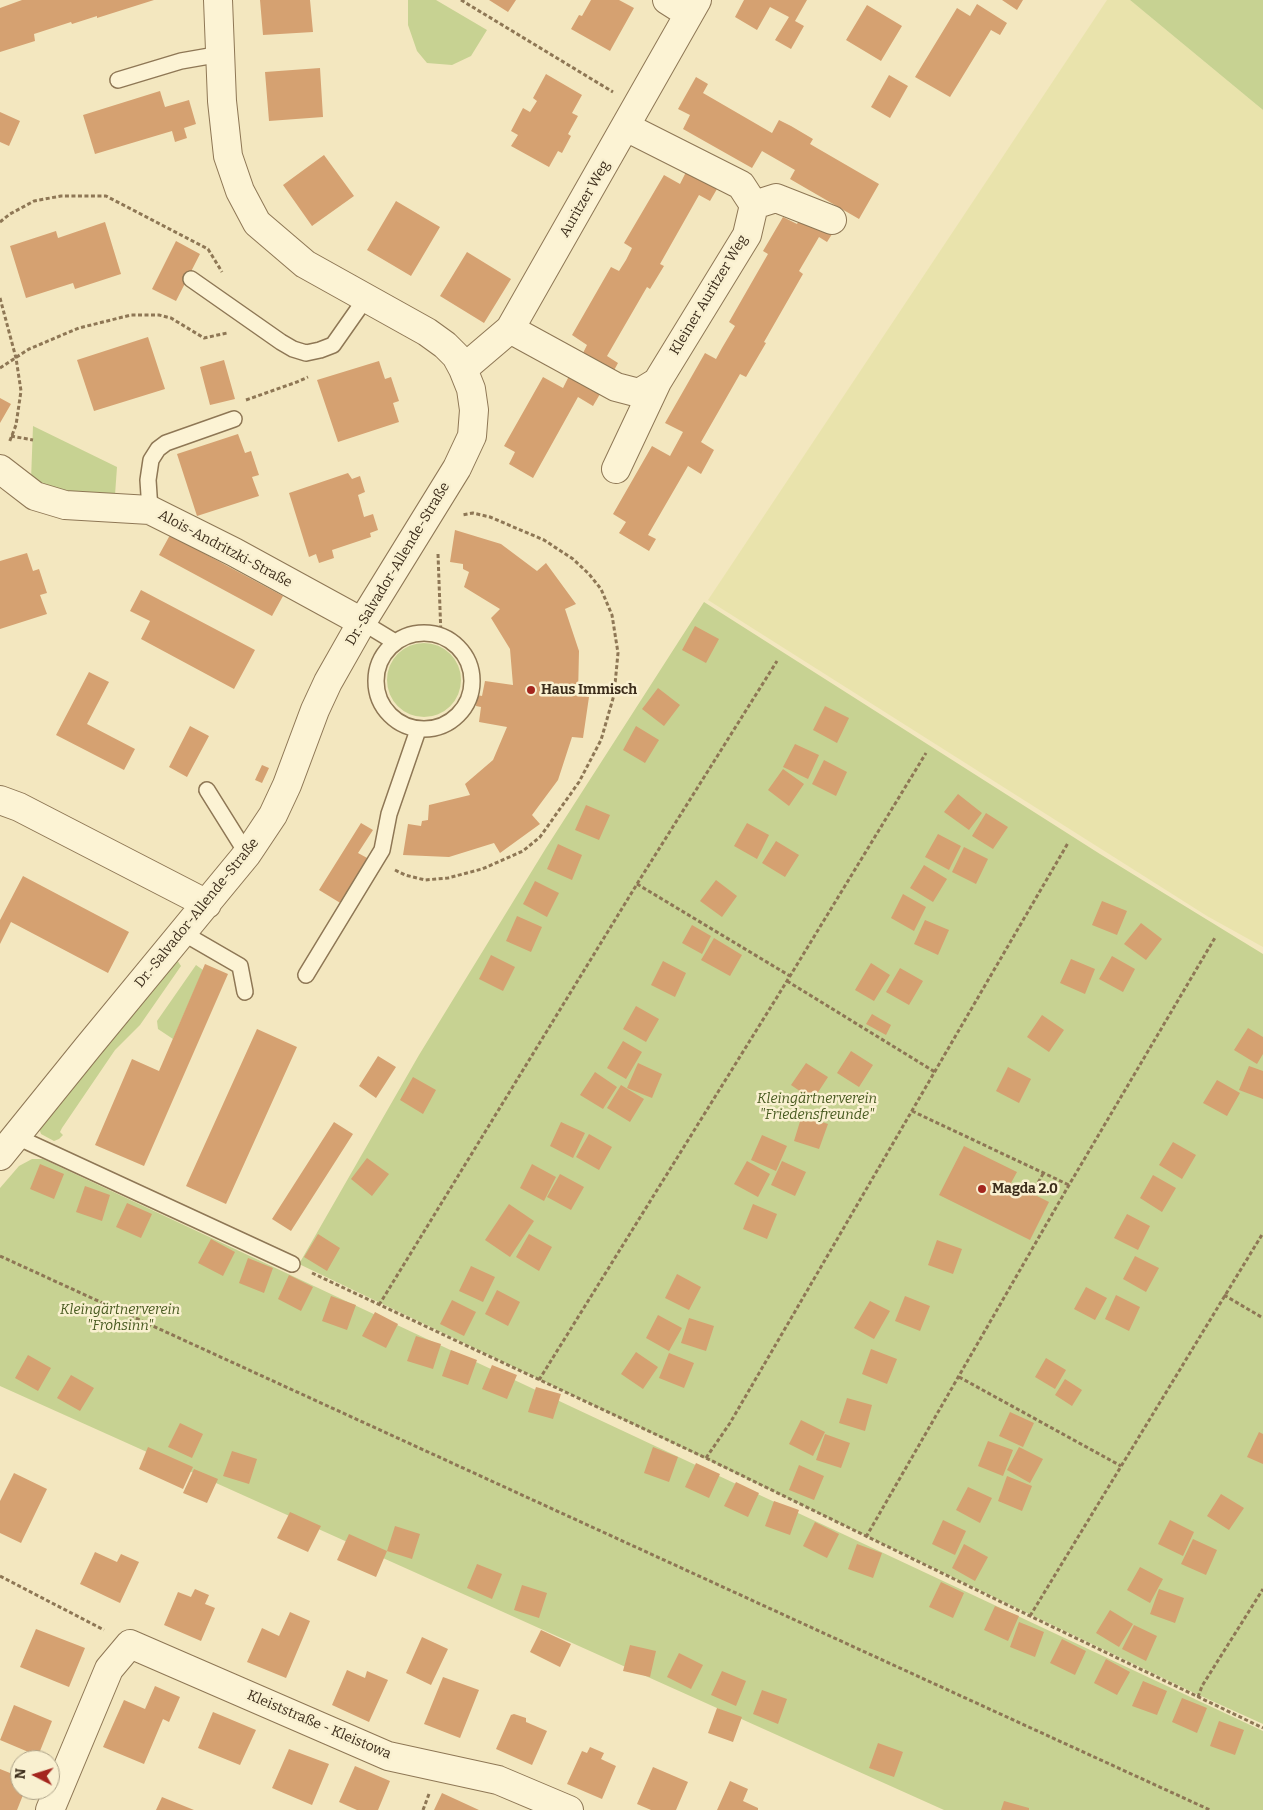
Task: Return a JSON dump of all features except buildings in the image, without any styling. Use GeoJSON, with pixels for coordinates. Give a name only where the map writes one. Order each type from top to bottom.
{"type":"FeatureCollection","features":[{"type":"Feature","properties":{"kind":"street"},"geometry":{"type":"LineString","coordinates":[[218,0],[224,126],[228,156],[240,191],[257,223],[305,264],[426,332],[445,345],[456,356],[463,369]]}},
{"type":"Feature","properties":{"kind":"street","name":"Auritzer Weg"},"geometry":{"type":"LineString","coordinates":[[463,369],[510,329],[631,117],[684,5]]}},
{"type":"Feature","properties":{"kind":"street"},"geometry":{"type":"LineString","coordinates":[[631,117],[741,185],[754,205],[776,198],[832,220]]}},
{"type":"Feature","properties":{"kind":"street","name":"Kleiner Auritzer Weg"},"geometry":{"type":"LineString","coordinates":[[616,469],[657,382],[747,235],[754,205]]}},
{"type":"Feature","properties":{"kind":"street"},"geometry":{"type":"LineString","coordinates":[[510,329],[616,387],[639,393],[657,382]]}},
{"type":"Feature","properties":{"kind":"street","name":"Dr.-Salvador-Allende-Straße"},"geometry":{"type":"LineString","coordinates":[[8,1146],[207,904],[247,854],[273,815],[328,682],[362,622],[457,468],[472,436],[474,410],[471,389],[463,369]]}},
{"type":"Feature","properties":{"kind":"street","name":"Alois-Andritzki-Straße"},"geometry":{"type":"LineString","coordinates":[[0,469],[35,496],[65,505],[150,510],[234,552],[362,622]]}},
{"type":"Feature","properties":{"kind":"street"},"geometry":{"type":"LineString","coordinates":[[0,800],[19,807],[207,904]]}},
{"type":"Feature","properties":{"kind":"street"},"geometry":{"type":"LineString","coordinates":[[50,1810],[110,1669],[130,1644]]}},
{"type":"Feature","properties":{"kind":"street","name":"Kleiststraße - Kleistowa"},"geometry":{"type":"LineString","coordinates":[[130,1644],[388,1756],[498,1780],[569,1810]]}},
{"type":"Feature","properties":{"kind":"lane"},"geometry":{"type":"LineString","coordinates":[[118,80],[181,61],[220,54]]}},
{"type":"Feature","properties":{"kind":"lane"},"geometry":{"type":"LineString","coordinates":[[191,279],[293,349],[306,353],[320,350],[333,344],[366,298]]}},
{"type":"Feature","properties":{"kind":"lane"},"geometry":{"type":"LineString","coordinates":[[150,510],[148,480],[151,460],[158,449],[166,443],[234,419]]}},
{"type":"Feature","properties":{"kind":"lane"},"geometry":{"type":"LineString","coordinates":[[362,622],[396,642]]}},
{"type":"Feature","properties":{"kind":"lane"},"geometry":{"type":"LineString","coordinates":[[425,633],[440,636],[454,644],[464,655],[470,669],[472,685],[468,700],[460,713],[448,723],[433,729],[418,730],[402,725],[388,715],[379,701],[375,685],[377,669],[384,654],[396,642],[410,635],[425,633]]}},
{"type":"Feature","properties":{"kind":"lane"},"geometry":{"type":"LineString","coordinates":[[306,975],[382,850],[389,814],[418,730]]}},
{"type":"Feature","properties":{"kind":"lane"},"geometry":{"type":"LineString","coordinates":[[207,790],[247,854]]}},
{"type":"Feature","properties":{"kind":"lane"},"geometry":{"type":"LineString","coordinates":[[183,933],[240,966],[246,992]]}},
{"type":"Feature","properties":{"kind":"lane"},"geometry":{"type":"LineString","coordinates":[[8,1146],[292,1264]]}},
{"type":"Feature","properties":{"kind":"path"},"geometry":{"type":"LineString","coordinates":[[462,0],[631,117]]}},
{"type":"Feature","properties":{"kind":"path"},"geometry":{"type":"LineString","coordinates":[[0,222],[10,214],[34,201],[61,196],[106,196],[208,249],[229,283],[229,296],[226,304]]}},
{"type":"Feature","properties":{"kind":"path"},"geometry":{"type":"LineString","coordinates":[[0,298],[16,358],[21,391],[16,425],[0,469]]}},
{"type":"Feature","properties":{"kind":"path"},"geometry":{"type":"LineString","coordinates":[[0,368],[29,349],[79,328],[131,315],[159,315],[171,318],[204,338],[214,337],[239,329],[250,321]]}},
{"type":"Feature","properties":{"kind":"path"},"geometry":{"type":"LineString","coordinates":[[297,382],[308,376]]}},
{"type":"Feature","properties":{"kind":"path"},"geometry":{"type":"LineString","coordinates":[[11,436],[33,440]]}},
{"type":"Feature","properties":{"kind":"path"},"geometry":{"type":"LineString","coordinates":[[382,850],[387,862],[395,870],[405,875],[425,880],[456,876],[482,869],[523,852],[540,837],[579,782],[601,740],[614,695],[618,653],[612,616],[601,589],[589,574],[572,559],[544,540],[509,524],[473,513],[456,516]]}},
{"type":"Feature","properties":{"kind":"path"},"geometry":{"type":"LineString","coordinates":[[438,546],[440,636]]}},
{"type":"Feature","properties":{"kind":"path"},"geometry":{"type":"LineString","coordinates":[[378,1305],[637,884],[777,661]]}},
{"type":"Feature","properties":{"kind":"path"},"geometry":{"type":"LineString","coordinates":[[539,1380],[926,754]]}},
{"type":"Feature","properties":{"kind":"path"},"geometry":{"type":"LineString","coordinates":[[706,1458],[730,1424],[1068,843]]}},
{"type":"Feature","properties":{"kind":"path"},"geometry":{"type":"LineString","coordinates":[[637,884],[790,976]]}},
{"type":"Feature","properties":{"kind":"path"},"geometry":{"type":"LineString","coordinates":[[866,1536],[1069,1185],[1216,936]]}},
{"type":"Feature","properties":{"kind":"path"},"geometry":{"type":"LineString","coordinates":[[787,981],[935,1072]]}},
{"type":"Feature","properties":{"kind":"path"},"geometry":{"type":"LineString","coordinates":[[912,1111],[1069,1185]]}},
{"type":"Feature","properties":{"kind":"path"},"geometry":{"type":"LineString","coordinates":[[1032,1194],[1044,1172]]}},
{"type":"Feature","properties":{"kind":"path"},"geometry":{"type":"LineString","coordinates":[[1030,1616],[1263,1233]]}},
{"type":"Feature","properties":{"kind":"path"},"geometry":{"type":"LineString","coordinates":[[0,1256],[1210,1810]]}},
{"type":"Feature","properties":{"kind":"path"},"geometry":{"type":"LineString","coordinates":[[292,1264],[706,1458],[1263,1728]]}},
{"type":"Feature","properties":{"kind":"path"},"geometry":{"type":"LineString","coordinates":[[1224,1296],[1263,1318]]}},
{"type":"Feature","properties":{"kind":"path"},"geometry":{"type":"LineString","coordinates":[[959,1377],[1121,1466]]}},
{"type":"Feature","properties":{"kind":"path"},"geometry":{"type":"LineString","coordinates":[[0,1576],[130,1644]]}},
{"type":"Feature","properties":{"kind":"path"},"geometry":{"type":"LineString","coordinates":[[1198,1697],[1202,1686],[1263,1589]]}},
{"type":"Feature","properties":{"kind":"shaded area"},"geometry":{"type":"Polygon","coordinates":[[[1107,0],[1130,0],[1263,110],[1263,947],[1207,916],[708,600],[1107,0]]]}},
{"type":"Feature","properties":{"kind":"green space"},"geometry":{"type":"Polygon","coordinates":[[[408,0],[436,0],[487,30],[471,56],[452,65],[427,63],[417,51],[408,25],[408,0]]]}},
{"type":"Feature","properties":{"kind":"green space"},"geometry":{"type":"Polygon","coordinates":[[[1130,0],[1263,0],[1263,110],[1130,0]]]}},
{"type":"Feature","properties":{"kind":"green space"},"geometry":{"type":"Polygon","coordinates":[[[33,426],[117,467],[115,495],[80,498],[31,480],[33,426]]]}},
{"type":"Feature","properties":{"kind":"green space","name":"Kleingärtnerverein \"Friedensfreunde\""},"geometry":{"type":"Polygon","coordinates":[[[704,602],[1100,854],[1263,954],[1263,1724],[1190,1691],[299,1264],[419,1055],[546,848],[704,602]]]}},
{"type":"Feature","properties":{"kind":"green space"},"geometry":{"type":"Polygon","coordinates":[[[424,643],[438,646],[450,654],[458,666],[461,680],[458,694],[450,706],[438,714],[424,717],[410,714],[398,706],[390,694],[387,680],[390,666],[398,654],[410,646],[424,643]]]}},
{"type":"Feature","properties":{"kind":"green space"},"geometry":{"type":"Polygon","coordinates":[[[177,960],[181,966],[140,1025],[115,1050],[62,1128],[60,1132],[63,1135],[54,1141],[41,1134],[39,1128],[177,960]]]}},
{"type":"Feature","properties":{"kind":"green space"},"geometry":{"type":"Polygon","coordinates":[[[196,965],[203,970],[173,1039],[158,1029],[157,1021],[196,965]]]}},
{"type":"Feature","properties":{"kind":"green space","name":"Kleingärtnerverein \"Frohsinn\""},"geometry":{"type":"Polygon","coordinates":[[[32,1159],[43,1159],[1263,1731],[1263,1810],[944,1810],[0,1386],[0,1188],[19,1166],[32,1159]]]}},
{"type":"Feature","properties":{"kind":"place","name":"Haus Immisch"},"geometry":{"type":"Point","coordinates":[531,690]}},
{"type":"Feature","properties":{"kind":"place","name":"Magda 2.0"},"geometry":{"type":"Point","coordinates":[982,1189]}}]}
